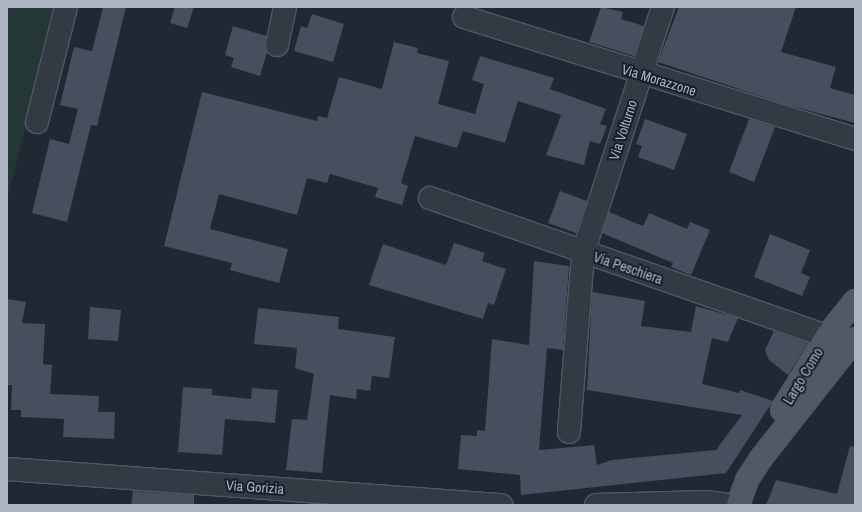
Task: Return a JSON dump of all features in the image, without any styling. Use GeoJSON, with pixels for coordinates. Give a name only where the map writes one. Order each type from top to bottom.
{"type":"FeatureCollection","features":[{"type":"Feature","properties":{"kind":"main road","name":"Largo Como"},"geometry":{"type":"LineString","coordinates":[[762,457],[785,404],[827,336],[855,301]]}},
{"type":"Feature","properties":{"kind":"main road","name":"Largo Como"},"geometry":{"type":"LineString","coordinates":[[738,505],[747,480],[762,457],[855,339]]}},
{"type":"Feature","properties":{"kind":"street"},"geometry":{"type":"LineString","coordinates":[[37,122],[66,7]]}},
{"type":"Feature","properties":{"kind":"street"},"geometry":{"type":"LineString","coordinates":[[277,45],[285,7]]}},
{"type":"Feature","properties":{"kind":"street","name":"Via Volturno"},"geometry":{"type":"LineString","coordinates":[[569,432],[583,253],[663,7]]}},
{"type":"Feature","properties":{"kind":"street","name":"Via Morazzone"},"geometry":{"type":"LineString","coordinates":[[464,17],[640,74],[855,139]]}},
{"type":"Feature","properties":{"kind":"street","name":"Via Peschiera"},"geometry":{"type":"LineString","coordinates":[[430,198],[583,253],[827,336]]}},
{"type":"Feature","properties":{"kind":"street","name":"Via Gorizia"},"geometry":{"type":"LineString","coordinates":[[7,469],[502,505]]}},
{"type":"Feature","properties":{"kind":"street"},"geometry":{"type":"LineString","coordinates":[[596,505],[706,502],[729,505]]}},
{"type":"Feature","properties":{"kind":"shaded area"},"geometry":{"type":"Polygon","coordinates":[[[7,7],[56,7],[7,199],[7,7]]]}},
{"type":"Feature","properties":{"kind":"building"},"geometry":{"type":"Polygon","coordinates":[[[103,7],[126,7],[97,126],[91,125],[67,222],[32,213],[50,139],[69,144],[78,109],[60,105],[74,47],[92,51],[103,7]]]}},
{"type":"Feature","properties":{"kind":"building"},"geometry":{"type":"Polygon","coordinates":[[[175,7],[194,7],[187,28],[170,23],[175,7]]]}},
{"type":"Feature","properties":{"kind":"building"},"geometry":{"type":"Polygon","coordinates":[[[601,7],[623,12],[621,19],[644,26],[634,56],[589,42],[601,7]]]}},
{"type":"Feature","properties":{"kind":"building"},"geometry":{"type":"Polygon","coordinates":[[[679,7],[796,7],[781,52],[836,67],[830,88],[855,95],[855,123],[784,104],[658,62],[679,7]]]}},
{"type":"Feature","properties":{"kind":"building"},"geometry":{"type":"Polygon","coordinates":[[[312,14],[344,24],[333,62],[294,51],[301,26],[307,28],[312,14]]]}},
{"type":"Feature","properties":{"kind":"building"},"geometry":{"type":"Polygon","coordinates":[[[233,26],[266,36],[267,52],[260,76],[231,67],[234,58],[225,55],[233,26]]]}},
{"type":"Feature","properties":{"kind":"building"},"geometry":{"type":"Polygon","coordinates":[[[394,42],[418,48],[417,53],[449,61],[438,104],[475,114],[484,84],[472,80],[480,56],[554,78],[550,89],[606,109],[600,124],[607,126],[600,144],[590,141],[584,165],[546,155],[561,115],[518,101],[505,143],[463,131],[457,148],[415,136],[401,183],[408,186],[402,205],[375,197],[378,188],[330,174],[327,183],[307,178],[297,215],[219,194],[210,229],[288,249],[279,283],[230,270],[232,263],[164,246],[202,92],[317,121],[318,116],[327,118],[339,77],[382,89],[394,42]]]}},
{"type":"Feature","properties":{"kind":"building"},"geometry":{"type":"Polygon","coordinates":[[[645,119],[687,134],[674,170],[638,157],[642,146],[636,144],[645,119]]]}},
{"type":"Feature","properties":{"kind":"building"},"geometry":{"type":"Polygon","coordinates":[[[749,119],[775,127],[754,182],[729,172],[749,119]]]}},
{"type":"Feature","properties":{"kind":"building"},"geometry":{"type":"Polygon","coordinates":[[[560,191],[587,201],[576,233],[548,223],[560,191]]]}},
{"type":"Feature","properties":{"kind":"building"},"geometry":{"type":"Polygon","coordinates":[[[609,212],[643,226],[649,213],[687,229],[690,222],[710,230],[691,275],[671,267],[673,263],[602,233],[609,212]]]}},
{"type":"Feature","properties":{"kind":"building"},"geometry":{"type":"Polygon","coordinates":[[[770,234],[810,250],[801,273],[810,277],[802,296],[754,277],[770,234]]]}},
{"type":"Feature","properties":{"kind":"building"},"geometry":{"type":"Polygon","coordinates":[[[454,243],[485,253],[482,261],[506,269],[494,305],[488,303],[483,319],[369,285],[383,244],[446,265],[454,243]]]}},
{"type":"Feature","properties":{"kind":"building"},"geometry":{"type":"Polygon","coordinates":[[[534,261],[569,266],[563,350],[547,348],[539,450],[594,445],[597,465],[612,460],[716,450],[742,415],[587,390],[592,292],[645,301],[641,326],[691,332],[696,306],[738,318],[728,342],[712,338],[702,384],[739,393],[740,390],[773,401],[726,473],[521,495],[520,475],[458,469],[461,435],[477,436],[477,430],[485,431],[492,339],[529,345],[534,261]]]}},
{"type":"Feature","properties":{"kind":"building"},"geometry":{"type":"Polygon","coordinates":[[[7,299],[26,302],[22,323],[45,324],[43,364],[52,365],[50,394],[99,396],[98,412],[115,412],[114,439],[63,437],[64,419],[21,417],[21,410],[11,410],[12,385],[7,385],[7,299]]]}},
{"type":"Feature","properties":{"kind":"building"},"geometry":{"type":"Polygon","coordinates":[[[90,307],[121,310],[118,341],[88,339],[90,307]]]}},
{"type":"Feature","properties":{"kind":"building"},"geometry":{"type":"Polygon","coordinates":[[[258,308],[339,317],[338,329],[395,337],[389,378],[372,376],[370,391],[357,389],[356,399],[330,395],[322,473],[286,470],[292,419],[307,420],[314,374],[295,368],[297,348],[254,344],[258,308]]]}},
{"type":"Feature","properties":{"kind":"building"},"geometry":{"type":"Polygon","coordinates":[[[774,331],[808,343],[788,375],[769,360],[765,350],[774,331]]]}},
{"type":"Feature","properties":{"kind":"building"},"geometry":{"type":"Polygon","coordinates":[[[183,387],[212,389],[212,395],[251,399],[252,388],[278,390],[275,423],[225,419],[222,455],[178,452],[183,387]]]}},
{"type":"Feature","properties":{"kind":"building"},"geometry":{"type":"Polygon","coordinates":[[[850,446],[855,447],[855,505],[766,505],[776,480],[837,494],[850,446]]]}},
{"type":"Feature","properties":{"kind":"building"},"geometry":{"type":"Polygon","coordinates":[[[133,491],[194,495],[194,505],[131,505],[133,491]]]}}]}
